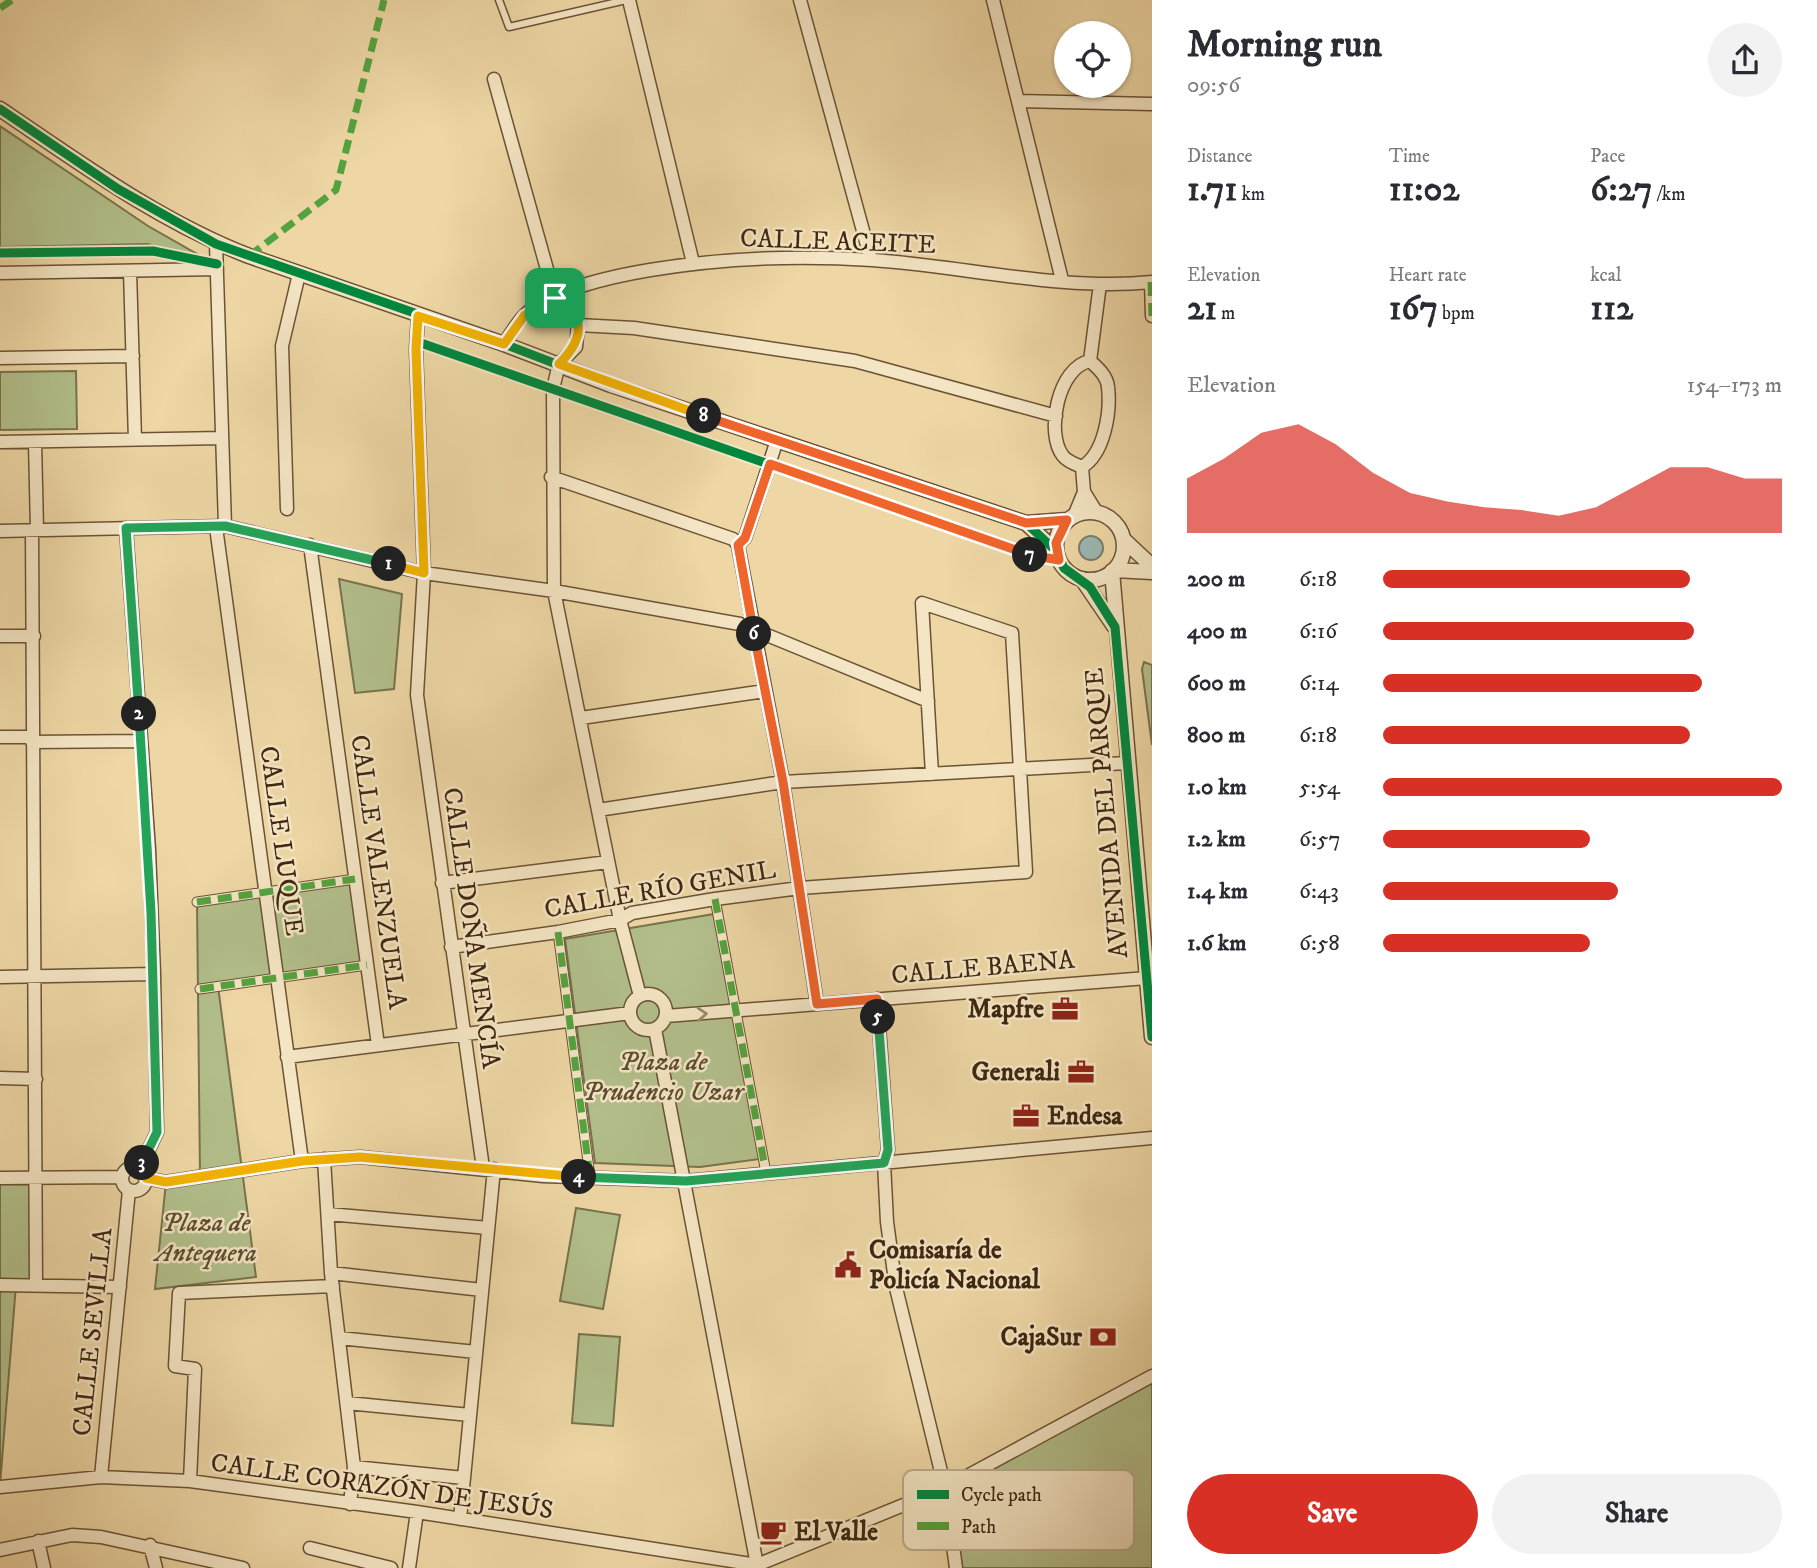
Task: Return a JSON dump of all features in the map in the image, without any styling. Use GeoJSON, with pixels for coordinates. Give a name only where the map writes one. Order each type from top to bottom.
{"type":"FeatureCollection","features":[{"type":"Feature","properties":{"kind":"street"},"geometry":{"type":"LineString","coordinates":[[627,0],[693,263]]}},
{"type":"Feature","properties":{"kind":"street"},"geometry":{"type":"LineString","coordinates":[[800,0],[871,260]]}},
{"type":"Feature","properties":{"kind":"street"},"geometry":{"type":"LineString","coordinates":[[993,0],[1062,280]]}},
{"type":"Feature","properties":{"kind":"street"},"geometry":{"type":"LineString","coordinates":[[494,79],[555,298],[568,305],[578,325],[576,347],[559,364],[553,389],[551,477],[554,591],[620,920],[640,996]]}},
{"type":"Feature","properties":{"kind":"street"},"geometry":{"type":"LineString","coordinates":[[1018,101],[1152,104]]}},
{"type":"Feature","properties":{"kind":"street"},"geometry":{"type":"LineString","coordinates":[[0,109],[118,189],[216,244],[504,344],[611,385],[1026,523],[1056,551],[1064,568],[1082,579],[1099,578],[1113,570],[1122,556],[1124,540]]}},
{"type":"Feature","properties":{"kind":"street","name":"CALLE LUQUE"},"geometry":{"type":"LineString","coordinates":[[216,244],[222,438],[221,526],[265,892],[302,1161]]}},
{"type":"Feature","properties":{"kind":"street","name":"CALLE ACEITE"},"geometry":{"type":"LineString","coordinates":[[504,344],[524,316],[555,298],[624,275],[693,263],[772,257],[871,260],[1100,284],[1152,282]]}},
{"type":"Feature","properties":{"kind":"street"},"geometry":{"type":"LineString","coordinates":[[0,273],[217,270]]}},
{"type":"Feature","properties":{"kind":"street"},"geometry":{"type":"LineString","coordinates":[[130,271],[135,440]]}},
{"type":"Feature","properties":{"kind":"street"},"geometry":{"type":"LineString","coordinates":[[287,509],[282,346],[299,274]]}},
{"type":"Feature","properties":{"kind":"street"},"geometry":{"type":"LineString","coordinates":[[1152,282],[1152,316]]}},
{"type":"Feature","properties":{"kind":"street"},"geometry":{"type":"LineString","coordinates":[[1090,361],[1100,284]]}},
{"type":"Feature","properties":{"kind":"street","name":"CALLE DOÑA MENCÍA"},"geometry":{"type":"LineString","coordinates":[[418,316],[416,349],[424,573],[416,695],[462,1035],[488,1168],[488,1228],[460,1519]]}},
{"type":"Feature","properties":{"kind":"street"},"geometry":{"type":"LineString","coordinates":[[578,325],[634,328],[855,361],[1056,416]]}},
{"type":"Feature","properties":{"kind":"street"},"geometry":{"type":"LineString","coordinates":[[0,358],[133,356]]}},
{"type":"Feature","properties":{"kind":"street"},"geometry":{"type":"LineString","coordinates":[[1082,467],[1069,462],[1061,454],[1056,416],[1068,374],[1080,363],[1090,361]]}},
{"type":"Feature","properties":{"kind":"street"},"geometry":{"type":"LineString","coordinates":[[1082,467],[1094,460],[1101,446],[1108,386],[1101,371],[1090,361]]}},
{"type":"Feature","properties":{"kind":"street"},"geometry":{"type":"LineString","coordinates":[[0,442],[222,438]]}},
{"type":"Feature","properties":{"kind":"street"},"geometry":{"type":"LineString","coordinates":[[738,545],[745,538],[777,440]]}},
{"type":"Feature","properties":{"kind":"street"},"geometry":{"type":"LineString","coordinates":[[35,442],[32,739],[36,1286]]}},
{"type":"Feature","properties":{"kind":"street"},"geometry":{"type":"LineString","coordinates":[[1082,467],[1084,492],[1097,513],[1112,520],[1124,540],[1152,566]]}},
{"type":"Feature","properties":{"kind":"street"},"geometry":{"type":"LineString","coordinates":[[551,477],[733,539],[738,545],[783,782],[817,1004]]}},
{"type":"Feature","properties":{"kind":"street"},"geometry":{"type":"LineString","coordinates":[[1056,551],[1058,534],[1084,492]]}},
{"type":"Feature","properties":{"kind":"street"},"geometry":{"type":"LineString","coordinates":[[1026,523],[1097,513]]}},
{"type":"Feature","properties":{"kind":"street"},"geometry":{"type":"LineString","coordinates":[[0,531],[221,526],[424,573],[554,591],[740,624],[928,701]]}},
{"type":"Feature","properties":{"kind":"street"},"geometry":{"type":"LineString","coordinates":[[122,1177],[129,1190],[141,1189],[143,1173],[157,1132],[154,974],[126,528]]}},
{"type":"Feature","properties":{"kind":"street","name":"CALLE VALENZUELA"},"geometry":{"type":"LineString","coordinates":[[310,545],[378,1045]]}},
{"type":"Feature","properties":{"kind":"street"},"geometry":{"type":"LineString","coordinates":[[1113,570],[1152,572]]}},
{"type":"Feature","properties":{"kind":"street","name":"AVENIDA DEL PARQUE"},"geometry":{"type":"LineString","coordinates":[[1113,570],[1115,627],[1147,933],[1147,978],[1152,1037]]}},
{"type":"Feature","properties":{"kind":"street","name":"AVENIDA DEL PARQUE"},"geometry":{"type":"LineString","coordinates":[[1082,579],[1115,627]]}},
{"type":"Feature","properties":{"kind":"street"},"geometry":{"type":"LineString","coordinates":[[932,774],[922,603],[1012,633],[1021,769]]}},
{"type":"Feature","properties":{"kind":"street"},"geometry":{"type":"LineString","coordinates":[[0,636],[34,636]]}},
{"type":"Feature","properties":{"kind":"street"},"geometry":{"type":"LineString","coordinates":[[581,718],[765,691]]}},
{"type":"Feature","properties":{"kind":"street"},"geometry":{"type":"LineString","coordinates":[[0,737],[141,741]]}},
{"type":"Feature","properties":{"kind":"street"},"geometry":{"type":"LineString","coordinates":[[598,810],[783,782],[1128,763]]}},
{"type":"Feature","properties":{"kind":"street","name":"CALLE RÍO GENIL"},"geometry":{"type":"LineString","coordinates":[[451,947],[558,932],[620,920],[632,913],[715,899],[800,888],[1026,872],[1021,769]]}},
{"type":"Feature","properties":{"kind":"street"},"geometry":{"type":"LineString","coordinates":[[442,883],[608,862]]}},
{"type":"Feature","properties":{"kind":"street"},"geometry":{"type":"LineString","coordinates":[[197,902],[355,879]]}},
{"type":"Feature","properties":{"kind":"street"},"geometry":{"type":"LineString","coordinates":[[715,899],[766,1173]]}},
{"type":"Feature","properties":{"kind":"street"},"geometry":{"type":"LineString","coordinates":[[558,932],[590,1177]]}},
{"type":"Feature","properties":{"kind":"street"},"geometry":{"type":"LineString","coordinates":[[200,989],[367,965]]}},
{"type":"Feature","properties":{"kind":"street"},"geometry":{"type":"LineString","coordinates":[[0,976],[154,974]]}},
{"type":"Feature","properties":{"kind":"street","name":"CALLE BAENA"},"geometry":{"type":"LineString","coordinates":[[666,1016],[1147,978]]}},
{"type":"Feature","properties":{"kind":"street"},"geometry":{"type":"LineString","coordinates":[[652,994],[662,1000],[666,1016],[655,1029],[638,1028],[630,1013],[632,1003],[640,996],[652,994]]}},
{"type":"Feature","properties":{"kind":"street"},"geometry":{"type":"LineString","coordinates":[[877,999],[888,1150],[884,1163],[887,1222],[896,1287],[941,1470]]}},
{"type":"Feature","properties":{"kind":"street"},"geometry":{"type":"LineString","coordinates":[[287,1057],[630,1013]]}},
{"type":"Feature","properties":{"kind":"street"},"geometry":{"type":"LineString","coordinates":[[655,1029],[686,1181],[756,1567],[903,1506]]}},
{"type":"Feature","properties":{"kind":"street"},"geometry":{"type":"LineString","coordinates":[[0,1078],[36,1079]]}},
{"type":"Feature","properties":{"kind":"street"},"geometry":{"type":"LineString","coordinates":[[122,1177],[128,1168],[166,1182],[302,1161],[360,1157],[488,1168],[543,1176],[686,1181],[1152,1138]]}},
{"type":"Feature","properties":{"kind":"street"},"geometry":{"type":"LineString","coordinates":[[324,1159],[332,1280],[354,1467],[350,1504]]}},
{"type":"Feature","properties":{"kind":"street"},"geometry":{"type":"LineString","coordinates":[[0,1178],[122,1177]]}},
{"type":"Feature","properties":{"kind":"street","name":"CALLE SEVILLA"},"geometry":{"type":"LineString","coordinates":[[101,1477],[129,1190]]}},
{"type":"Feature","properties":{"kind":"street"},"geometry":{"type":"LineString","coordinates":[[328,1214],[488,1228]]}},
{"type":"Feature","properties":{"kind":"street"},"geometry":{"type":"LineString","coordinates":[[190,1481],[195,1369],[174,1366],[179,1293],[332,1280],[482,1290]]}},
{"type":"Feature","properties":{"kind":"street"},"geometry":{"type":"LineString","coordinates":[[0,1284],[120,1287]]}},
{"type":"Feature","properties":{"kind":"street"},"geometry":{"type":"LineString","coordinates":[[339,1338],[476,1352]]}},
{"type":"Feature","properties":{"kind":"street"},"geometry":{"type":"LineString","coordinates":[[978,1470],[1152,1376]]}},
{"type":"Feature","properties":{"kind":"street"},"geometry":{"type":"LineString","coordinates":[[347,1403],[470,1415]]}},
{"type":"Feature","properties":{"kind":"street"},"geometry":{"type":"LineString","coordinates":[[354,1467],[464,1478]]}},
{"type":"Feature","properties":{"kind":"street","name":"CALLE CORAZÓN DE JESÚS"},"geometry":{"type":"LineString","coordinates":[[0,1487],[101,1477],[190,1481],[417,1512],[756,1567]]}},
{"type":"Feature","properties":{"kind":"street"},"geometry":{"type":"LineString","coordinates":[[409,1568],[417,1512]]}},
{"type":"Feature","properties":{"kind":"street"},"geometry":{"type":"LineString","coordinates":[[0,1550],[72,1535],[150,1545],[243,1568]]}},
{"type":"Feature","properties":{"kind":"street"},"geometry":{"type":"LineString","coordinates":[[38,1541],[44,1568]]}},
{"type":"Feature","properties":{"kind":"street"},"geometry":{"type":"LineString","coordinates":[[150,1545],[156,1568]]}},
{"type":"Feature","properties":{"kind":"street"},"geometry":{"type":"LineString","coordinates":[[310,1548],[391,1568]]}},
{"type":"Feature","properties":{"kind":"street"},"geometry":{"type":"LineString","coordinates":[[954,1550],[956,1568]]}},
{"type":"Feature","properties":{"kind":"lane"},"geometry":{"type":"LineString","coordinates":[[499,0],[509,27],[627,0]]}},
{"type":"Feature","properties":{"kind":"green space"},"geometry":{"type":"Polygon","coordinates":[[[0,126],[148,226],[197,254],[195,259],[148,244],[0,247],[0,126]]]}},
{"type":"Feature","properties":{"kind":"green space"},"geometry":{"type":"Polygon","coordinates":[[[76,371],[77,429],[0,430],[0,372],[76,371]]]}},
{"type":"Feature","properties":{"kind":"green space"},"geometry":{"type":"Polygon","coordinates":[[[339,579],[402,594],[394,689],[355,693],[339,579]]]}},
{"type":"Feature","properties":{"kind":"green space"},"geometry":{"type":"Polygon","coordinates":[[[1144,662],[1152,665],[1152,745],[1142,669],[1144,662]]]}},
{"type":"Feature","properties":{"kind":"green space","name":"Plaza de Antequera"},"geometry":{"type":"Polygon","coordinates":[[[355,879],[367,965],[218,986],[256,1277],[155,1289],[166,1182],[200,1176],[197,902],[355,879]]]}},
{"type":"Feature","properties":{"kind":"green space","name":"Plaza de Prudencio Uzar"},"geometry":{"type":"Polygon","coordinates":[[[714,914],[760,1159],[700,1167],[595,1163],[565,939],[714,914]]]}},
{"type":"Feature","properties":{"kind":"green space"},"geometry":{"type":"Polygon","coordinates":[[[0,1178],[36,1178],[36,1286],[16,1285],[0,1485],[0,1178]]]}},
{"type":"Feature","properties":{"kind":"green space"},"geometry":{"type":"Polygon","coordinates":[[[576,1208],[620,1215],[603,1309],[560,1301],[576,1208]]]}},
{"type":"Feature","properties":{"kind":"green space"},"geometry":{"type":"Polygon","coordinates":[[[579,1334],[620,1337],[613,1426],[572,1423],[579,1334]]]}},
{"type":"Feature","properties":{"kind":"green space"},"geometry":{"type":"Polygon","coordinates":[[[1152,1376],[1152,1568],[956,1568],[954,1550],[1134,1550],[1134,1470],[978,1470],[1152,1376]]]}},
{"type":"Feature","properties":{"kind":"water"},"geometry":{"type":"Polygon","coordinates":[[[1091,536],[1100,539],[1103,548],[1100,557],[1091,560],[1082,557],[1079,548],[1082,539],[1091,536]]]}},
{"type":"Feature","properties":{"kind":"marked path"},"geometry":{"type":"LineString","coordinates":[[0,8],[12,0]]}},
{"type":"Feature","properties":{"kind":"marked path"},"geometry":{"type":"LineString","coordinates":[[249,256],[336,190],[384,0]]}},
{"type":"Feature","properties":{"kind":"marked path"},"geometry":{"type":"LineString","coordinates":[[1151,282],[1152,316]]}},
{"type":"Feature","properties":{"kind":"marked path"},"geometry":{"type":"LineString","coordinates":[[197,902],[355,879]]}},
{"type":"Feature","properties":{"kind":"marked path"},"geometry":{"type":"LineString","coordinates":[[715,899],[766,1173]]}},
{"type":"Feature","properties":{"kind":"marked path"},"geometry":{"type":"LineString","coordinates":[[558,932],[590,1177]]}},
{"type":"Feature","properties":{"kind":"marked path"},"geometry":{"type":"LineString","coordinates":[[200,989],[367,965]]}},
{"type":"Feature","properties":{"kind":"cycle path"},"geometry":{"type":"LineString","coordinates":[[0,109],[118,189],[216,244],[504,344],[611,385],[1026,523],[1056,551],[1064,568],[1090,587],[1115,627],[1152,1037]]}},
{"type":"Feature","properties":{"kind":"cycle path"},"geometry":{"type":"LineString","coordinates":[[0,253],[153,251],[217,264]]}},
{"type":"Feature","properties":{"kind":"cycle path"},"geometry":{"type":"LineString","coordinates":[[418,342],[1035,557],[1059,560]]}},
{"type":"Feature","properties":{"kind":"place","name":"Mapfre"},"geometry":{"type":"Point","coordinates":[1065,1009]}},
{"type":"Feature","properties":{"kind":"place","name":"Generali"},"geometry":{"type":"Point","coordinates":[1081,1072]}},
{"type":"Feature","properties":{"kind":"place","name":"Endesa"},"geometry":{"type":"Point","coordinates":[1026,1116]}},
{"type":"Feature","properties":{"kind":"place","name":"Comisaría de Policía Nacional"},"geometry":{"type":"Point","coordinates":[848,1265]}},
{"type":"Feature","properties":{"kind":"place","name":"CajaSur"},"geometry":{"type":"Point","coordinates":[1103,1337]}},
{"type":"Feature","properties":{"kind":"place","name":"El Valle"},"geometry":{"type":"Point","coordinates":[773,1532]}},
{"type":"Feature","properties":{"kind":"route"},"geometry":{"type":"LineString","coordinates":[[555,298],[568,305],[578,325],[576,347],[559,364],[611,385],[1026,523],[1067,520],[1056,543],[1059,560],[1035,557],[770,464],[745,538],[738,545],[783,782],[817,1004],[877,999],[888,1150],[884,1163],[686,1181],[543,1176],[360,1157],[302,1161],[166,1182],[146,1178],[140,1168],[157,1132],[154,974],[149,849],[126,528],[225,526],[424,573],[416,349],[418,316],[504,344],[524,316],[555,298]]}}]}
